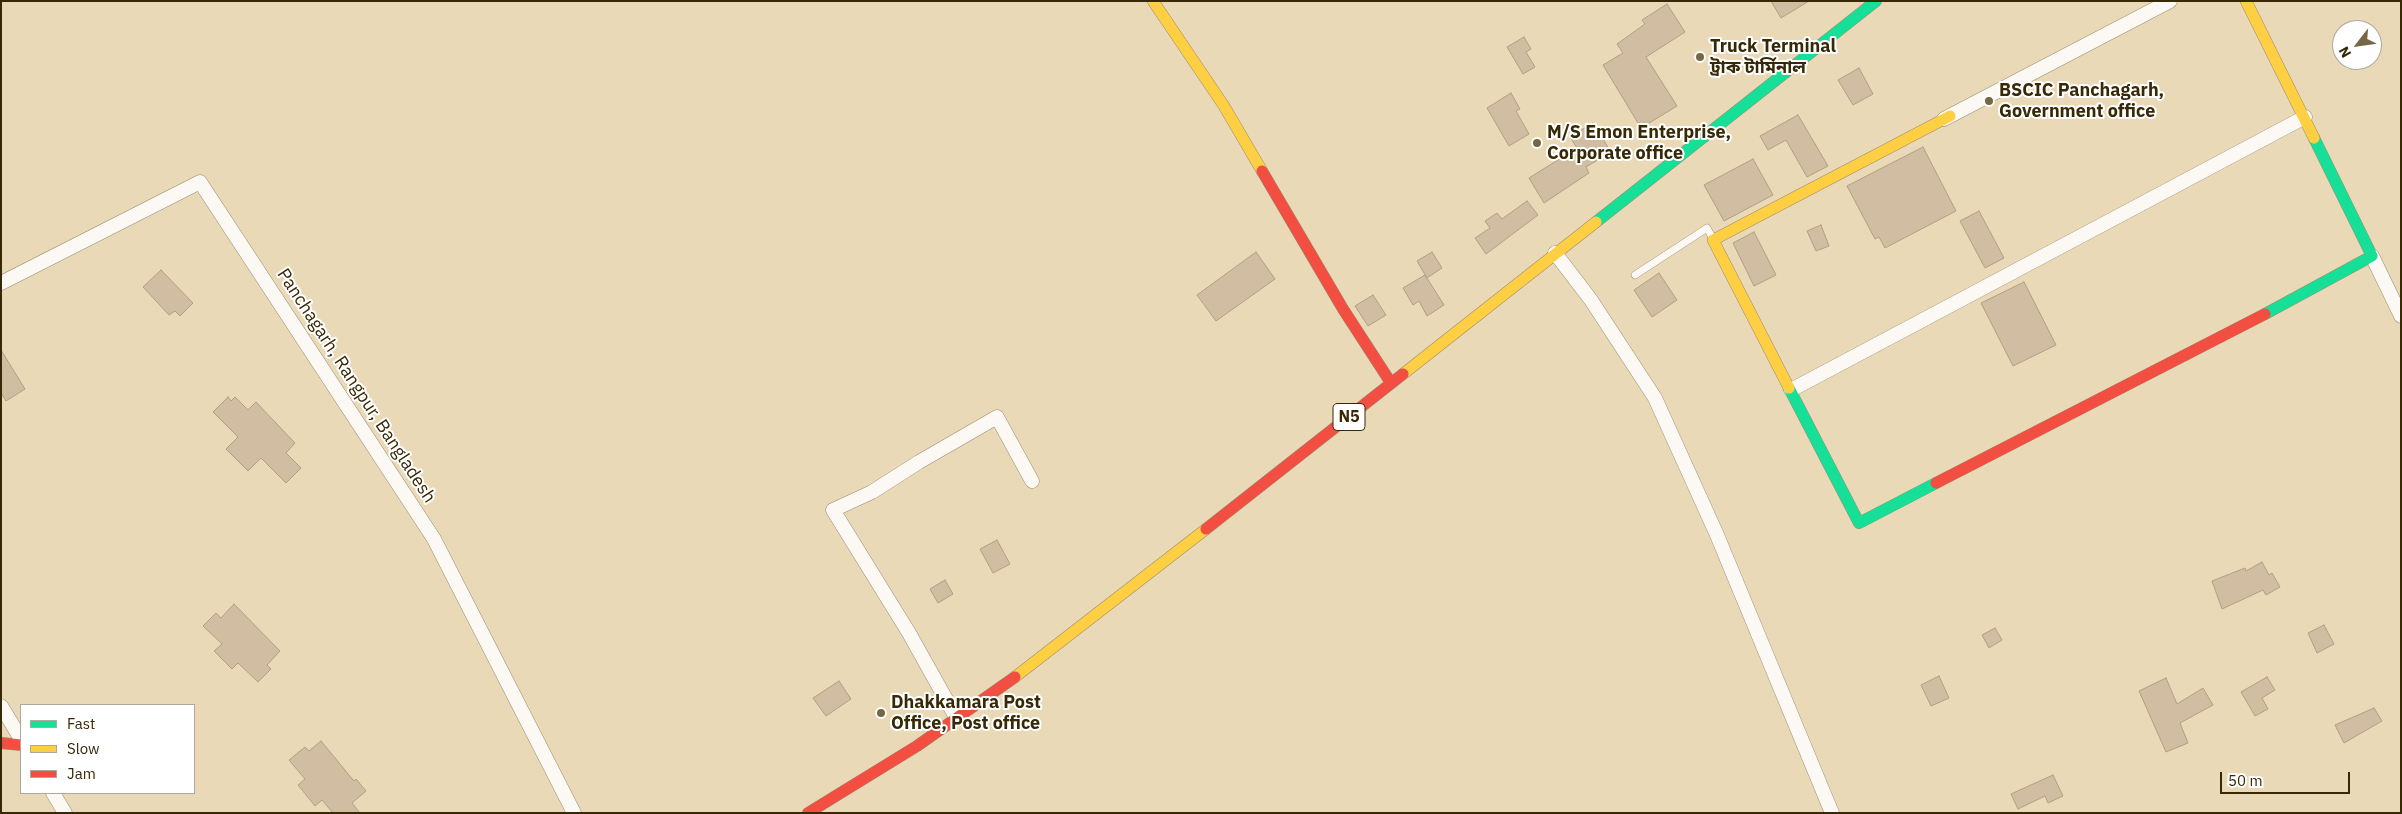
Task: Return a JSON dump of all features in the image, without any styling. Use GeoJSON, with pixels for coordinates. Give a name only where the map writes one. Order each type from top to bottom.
{"type":"FeatureCollection","features":[{"type":"Feature","properties":{"kind":"main road"},"geometry":{"type":"LineString","coordinates":[[1152,1],[1224,106],[1376,364],[1391,383]]}},
{"type":"Feature","properties":{"kind":"main road","name":"N5"},"geometry":{"type":"LineString","coordinates":[[808,813],[957,720],[1081,627],[1876,1]]}},
{"type":"Feature","properties":{"kind":"main road"},"geometry":{"type":"LineString","coordinates":[[1947,118],[1713,240],[1859,523],[2284,304],[2372,256],[2305,117],[2246,1]]}},
{"type":"Feature","properties":{"kind":"main road"},"geometry":{"type":"LineString","coordinates":[[1,743],[20,745]]}},
{"type":"Feature","properties":{"kind":"street"},"geometry":{"type":"LineString","coordinates":[[1947,118],[2170,1]]}},
{"type":"Feature","properties":{"kind":"street"},"geometry":{"type":"LineString","coordinates":[[1791,390],[2305,117]]}},
{"type":"Feature","properties":{"kind":"street","name":"Panchagarh, Rangpur, Bangladesh"},"geometry":{"type":"LineString","coordinates":[[1,283],[200,182],[434,540],[574,813]]}},
{"type":"Feature","properties":{"kind":"street"},"geometry":{"type":"LineString","coordinates":[[1556,253],[1591,300],[1655,398],[1717,535],[1832,813]]}},
{"type":"Feature","properties":{"kind":"street"},"geometry":{"type":"LineString","coordinates":[[2372,256],[2401,316]]}},
{"type":"Feature","properties":{"kind":"street"},"geometry":{"type":"LineString","coordinates":[[957,720],[910,633],[833,510],[872,492],[919,462],[997,417],[1032,481]]}},
{"type":"Feature","properties":{"kind":"street"},"geometry":{"type":"LineString","coordinates":[[1,706],[20,737]]}},
{"type":"Feature","properties":{"kind":"street"},"geometry":{"type":"LineString","coordinates":[[54,794],[66,813]]}},
{"type":"Feature","properties":{"kind":"lane"},"geometry":{"type":"LineString","coordinates":[[1635,275],[1707,228],[1713,240]]}},
{"type":"Feature","properties":{"kind":"building"},"geometry":{"type":"Polygon","coordinates":[[[1771,1],[1809,1],[1781,18],[1771,1]]]}},
{"type":"Feature","properties":{"kind":"building"},"geometry":{"type":"Polygon","coordinates":[[[1667,4],[1685,32],[1646,57],[1677,106],[1641,128],[1603,65],[1623,53],[1617,44],[1645,24],[1642,20],[1667,4]]]}},
{"type":"Feature","properties":{"kind":"building"},"geometry":{"type":"Polygon","coordinates":[[[1524,37],[1531,49],[1526,52],[1535,67],[1523,74],[1507,47],[1524,37]]]}},
{"type":"Feature","properties":{"kind":"building"},"geometry":{"type":"Polygon","coordinates":[[[1859,68],[1873,94],[1853,105],[1838,80],[1859,68]]]}},
{"type":"Feature","properties":{"kind":"building"},"geometry":{"type":"Polygon","coordinates":[[[1511,93],[1520,109],[1516,111],[1529,134],[1509,146],[1487,108],[1511,93]]]}},
{"type":"Feature","properties":{"kind":"building"},"geometry":{"type":"Polygon","coordinates":[[[1798,115],[1828,166],[1807,177],[1786,140],[1768,150],[1760,136],[1798,115]]]}},
{"type":"Feature","properties":{"kind":"building"},"geometry":{"type":"Polygon","coordinates":[[[1593,123],[1611,152],[1586,167],[1589,173],[1544,203],[1529,178],[1577,148],[1570,137],[1593,123]]]}},
{"type":"Feature","properties":{"kind":"building"},"geometry":{"type":"Polygon","coordinates":[[[1923,147],[1956,211],[1885,248],[1879,237],[1875,239],[1847,186],[1923,147]]]}},
{"type":"Feature","properties":{"kind":"building"},"geometry":{"type":"Polygon","coordinates":[[[1753,159],[1773,195],[1724,221],[1704,185],[1753,159]]]}},
{"type":"Feature","properties":{"kind":"building"},"geometry":{"type":"Polygon","coordinates":[[[1527,201],[1538,215],[1486,254],[1475,238],[1490,228],[1485,221],[1497,213],[1502,219],[1527,201]]]}},
{"type":"Feature","properties":{"kind":"building"},"geometry":{"type":"Polygon","coordinates":[[[1979,211],[2004,258],[1985,268],[1960,221],[1979,211]]]}},
{"type":"Feature","properties":{"kind":"building"},"geometry":{"type":"Polygon","coordinates":[[[1821,225],[1829,246],[1816,251],[1807,231],[1821,225]]]}},
{"type":"Feature","properties":{"kind":"building"},"geometry":{"type":"Polygon","coordinates":[[[1754,232],[1776,275],[1754,286],[1733,243],[1754,232]]]}},
{"type":"Feature","properties":{"kind":"building"},"geometry":{"type":"Polygon","coordinates":[[[1256,252],[1275,279],[1216,321],[1197,295],[1256,252]]]}},
{"type":"Feature","properties":{"kind":"building"},"geometry":{"type":"Polygon","coordinates":[[[1432,252],[1442,268],[1427,278],[1417,261],[1432,252]]]}},
{"type":"Feature","properties":{"kind":"building"},"geometry":{"type":"Polygon","coordinates":[[[161,270],[193,303],[180,316],[175,311],[169,315],[143,287],[161,270]]]}},
{"type":"Feature","properties":{"kind":"building"},"geometry":{"type":"Polygon","coordinates":[[[1659,273],[1677,300],[1652,317],[1634,290],[1659,273]]]}},
{"type":"Feature","properties":{"kind":"building"},"geometry":{"type":"Polygon","coordinates":[[[1425,275],[1444,305],[1427,316],[1419,301],[1413,305],[1403,288],[1425,275]]]}},
{"type":"Feature","properties":{"kind":"building"},"geometry":{"type":"Polygon","coordinates":[[[2024,282],[2056,345],[2013,366],[1981,303],[2024,282]]]}},
{"type":"Feature","properties":{"kind":"building"},"geometry":{"type":"Polygon","coordinates":[[[1373,295],[1386,315],[1368,326],[1355,306],[1373,295]]]}},
{"type":"Feature","properties":{"kind":"building"},"geometry":{"type":"Polygon","coordinates":[[[1,350],[25,389],[6,401],[1,393],[1,350]]]}},
{"type":"Feature","properties":{"kind":"building"},"geometry":{"type":"Polygon","coordinates":[[[228,397],[231,401],[235,397],[248,410],[256,402],[295,443],[286,453],[301,468],[286,483],[261,458],[248,471],[226,449],[238,437],[213,412],[228,397]]]}},
{"type":"Feature","properties":{"kind":"building"},"geometry":{"type":"Polygon","coordinates":[[[997,540],[1010,564],[993,573],[980,549],[997,540]]]}},
{"type":"Feature","properties":{"kind":"building"},"geometry":{"type":"Polygon","coordinates":[[[2262,562],[2269,575],[2272,573],[2280,587],[2266,595],[2263,590],[2222,609],[2212,581],[2245,568],[2246,571],[2262,562]]]}},
{"type":"Feature","properties":{"kind":"building"},"geometry":{"type":"Polygon","coordinates":[[[945,580],[953,594],[938,603],[930,589],[945,580]]]}},
{"type":"Feature","properties":{"kind":"building"},"geometry":{"type":"Polygon","coordinates":[[[234,604],[280,651],[267,665],[271,669],[258,682],[238,663],[232,669],[214,651],[222,644],[203,626],[216,613],[221,618],[234,604]]]}},
{"type":"Feature","properties":{"kind":"building"},"geometry":{"type":"Polygon","coordinates":[[[2324,625],[2334,644],[2317,653],[2308,633],[2324,625]]]}},
{"type":"Feature","properties":{"kind":"building"},"geometry":{"type":"Polygon","coordinates":[[[1995,628],[2002,640],[1989,648],[1982,635],[1995,628]]]}},
{"type":"Feature","properties":{"kind":"building"},"geometry":{"type":"Polygon","coordinates":[[[1939,676],[1949,698],[1931,706],[1921,685],[1939,676]]]}},
{"type":"Feature","properties":{"kind":"building"},"geometry":{"type":"Polygon","coordinates":[[[2267,677],[2275,690],[2262,698],[2268,709],[2255,716],[2241,692],[2267,677]]]}},
{"type":"Feature","properties":{"kind":"building"},"geometry":{"type":"Polygon","coordinates":[[[2166,678],[2177,704],[2203,688],[2213,705],[2180,723],[2188,743],[2166,752],[2139,691],[2166,678]]]}},
{"type":"Feature","properties":{"kind":"building"},"geometry":{"type":"Polygon","coordinates":[[[839,681],[851,699],[826,716],[813,698],[839,681]]]}},
{"type":"Feature","properties":{"kind":"building"},"geometry":{"type":"Polygon","coordinates":[[[2374,708],[2382,721],[2344,743],[2335,725],[2374,708]]]}},
{"type":"Feature","properties":{"kind":"building"},"geometry":{"type":"Polygon","coordinates":[[[321,741],[354,781],[356,779],[366,791],[352,803],[360,813],[333,813],[322,800],[315,806],[298,785],[305,779],[289,760],[305,747],[309,751],[321,741]]]}},
{"type":"Feature","properties":{"kind":"building"},"geometry":{"type":"Polygon","coordinates":[[[2053,775],[2063,796],[2048,803],[2045,796],[2018,809],[2011,794],[2053,775]]]}},
{"type":"Feature","properties":{"kind":"traffic: fast"},"geometry":{"type":"LineString","coordinates":[[1596,222],[1876,1]]}},
{"type":"Feature","properties":{"kind":"traffic: fast"},"geometry":{"type":"LineString","coordinates":[[2265,314],[2372,256],[2314,138]]}},
{"type":"Feature","properties":{"kind":"traffic: fast"},"geometry":{"type":"LineString","coordinates":[[1789,388],[1859,523],[1936,483]]}},
{"type":"Feature","properties":{"kind":"traffic: slow"},"geometry":{"type":"LineString","coordinates":[[1153,1],[1224,106],[1262,171]]}},
{"type":"Feature","properties":{"kind":"traffic: slow"},"geometry":{"type":"LineString","coordinates":[[2246,1],[2314,138]]}},
{"type":"Feature","properties":{"kind":"traffic: slow"},"geometry":{"type":"LineString","coordinates":[[1789,388],[1713,240],[1950,116]]}},
{"type":"Feature","properties":{"kind":"traffic: slow"},"geometry":{"type":"LineString","coordinates":[[1403,374],[1596,222]]}},
{"type":"Feature","properties":{"kind":"traffic: slow"},"geometry":{"type":"LineString","coordinates":[[1015,677],[1206,529]]}},
{"type":"Feature","properties":{"kind":"traffic: jam"},"geometry":{"type":"LineString","coordinates":[[1262,171],[1343,309],[1391,383]]}},
{"type":"Feature","properties":{"kind":"traffic: jam"},"geometry":{"type":"LineString","coordinates":[[1936,483],[2265,314]]}},
{"type":"Feature","properties":{"kind":"traffic: jam"},"geometry":{"type":"LineString","coordinates":[[1206,529],[1403,374]]}},
{"type":"Feature","properties":{"kind":"traffic: jam"},"geometry":{"type":"LineString","coordinates":[[808,813],[917,746],[1015,677]]}},
{"type":"Feature","properties":{"kind":"traffic: jam"},"geometry":{"type":"LineString","coordinates":[[1,743],[20,745]]}},
{"type":"Feature","properties":{"kind":"place","name":"Truck Terminal ট্রাক টার্মিনাল"},"geometry":{"type":"Point","coordinates":[1700,57]}},
{"type":"Feature","properties":{"kind":"place","name":"BSCIC Panchagarh, Government office"},"geometry":{"type":"Point","coordinates":[1989,101]}},
{"type":"Feature","properties":{"kind":"place","name":"M/S Emon Enterprise, Corporate office"},"geometry":{"type":"Point","coordinates":[1537,143]}},
{"type":"Feature","properties":{"kind":"place","name":"Dhakkamara Post Office, Post office"},"geometry":{"type":"Point","coordinates":[881,713]}}]}
